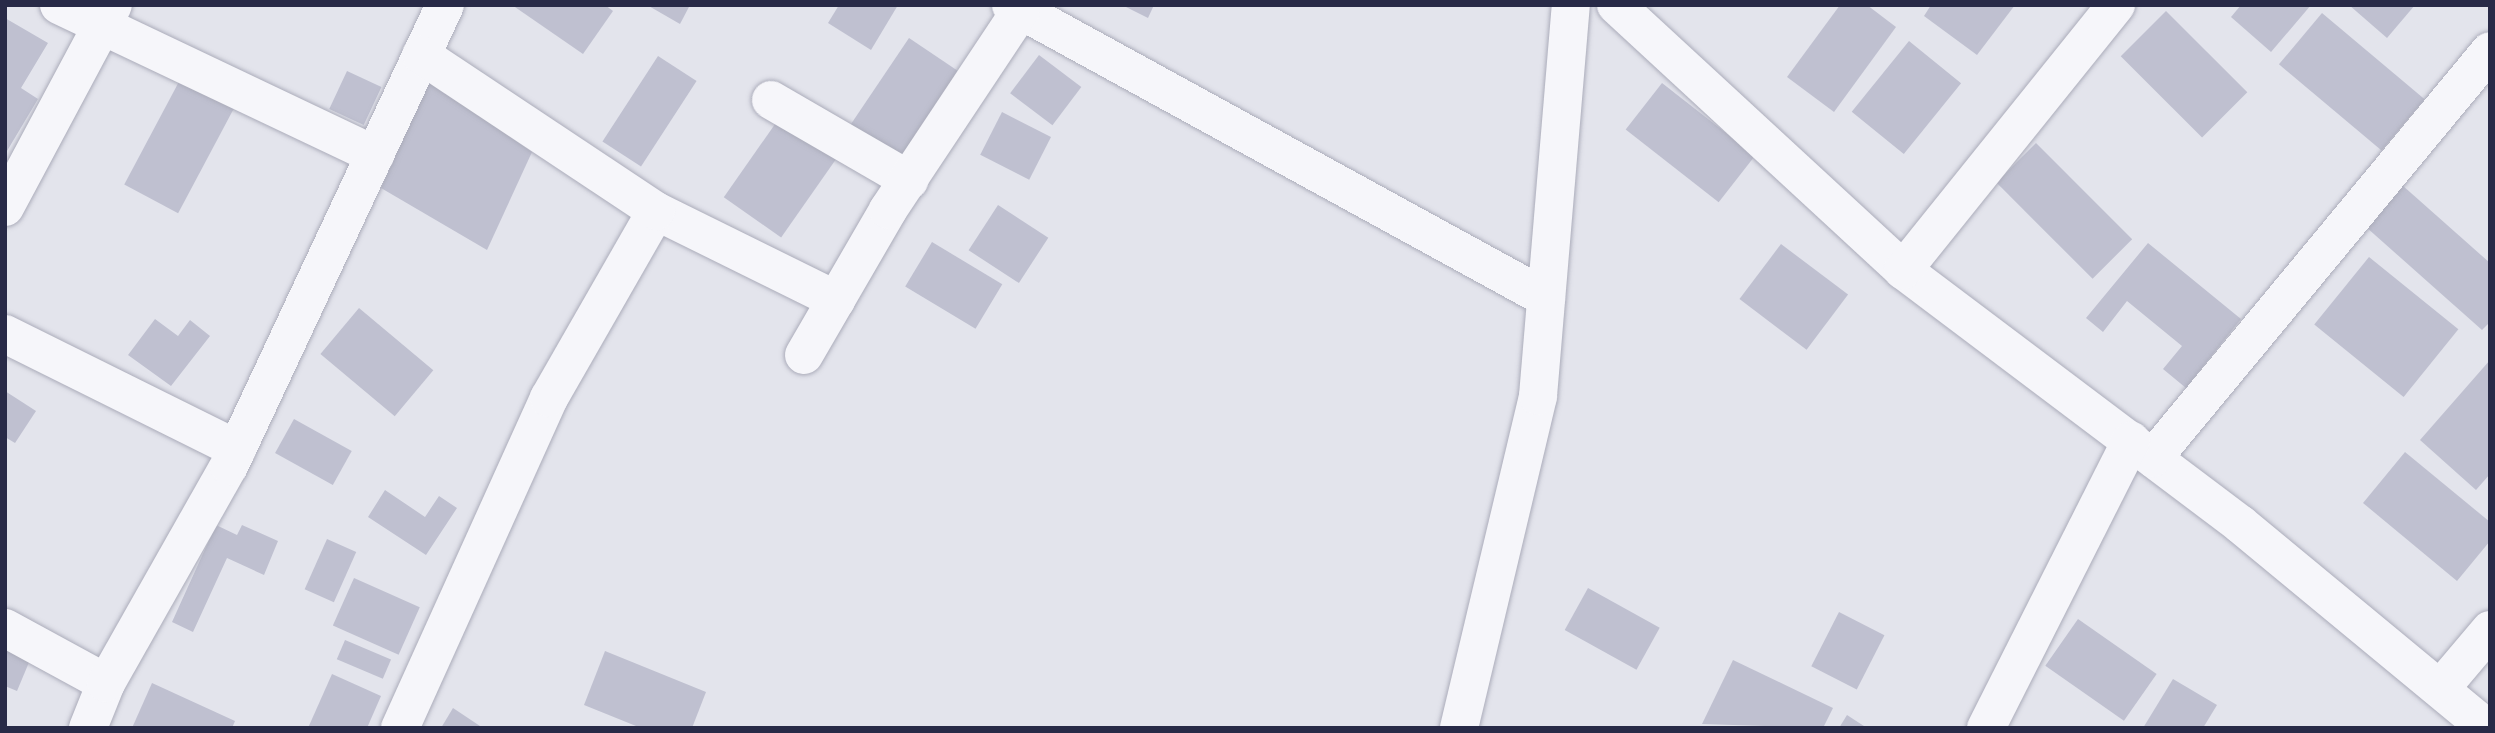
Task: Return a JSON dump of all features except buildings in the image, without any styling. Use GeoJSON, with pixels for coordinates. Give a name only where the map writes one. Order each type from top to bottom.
{"type":"FeatureCollection","features":[{"type":"Feature","properties":{"kind":"street"},"geometry":{"type":"LineString","coordinates":[[59,5],[107,16],[375,155]]}},
{"type":"Feature","properties":{"kind":"street"},"geometry":{"type":"LineString","coordinates":[[88,728],[106,683],[237,449],[445,5]]}},
{"type":"Feature","properties":{"kind":"street"},"geometry":{"type":"LineString","coordinates":[[1459,728],[1538,396],[1571,5]]}},
{"type":"Feature","properties":{"kind":"street"},"geometry":{"type":"LineString","coordinates":[[1903,270],[2116,5]]}},
{"type":"Feature","properties":{"kind":"street"},"geometry":{"type":"LineString","coordinates":[[804,355],[1016,8],[1546,298]]}},
{"type":"Feature","properties":{"kind":"street"},"geometry":{"type":"LineString","coordinates":[[1630,8],[1903,270],[2142,450],[2441,688],[2487,728]]}},
{"type":"Feature","properties":{"kind":"street"},"geometry":{"type":"LineString","coordinates":[[5,207],[107,16]]}},
{"type":"Feature","properties":{"kind":"street"},"geometry":{"type":"LineString","coordinates":[[1986,728],[2142,450],[2490,51]]}},
{"type":"Feature","properties":{"kind":"street"},"geometry":{"type":"LineString","coordinates":[[421,55],[656,211],[836,300]]}},
{"type":"Feature","properties":{"kind":"street"},"geometry":{"type":"LineString","coordinates":[[772,100],[909,180]]}},
{"type":"Feature","properties":{"kind":"street"},"geometry":{"type":"LineString","coordinates":[[400,728],[549,398],[656,211]]}},
{"type":"Feature","properties":{"kind":"street"},"geometry":{"type":"LineString","coordinates":[[5,334],[237,449]]}},
{"type":"Feature","properties":{"kind":"street"},"geometry":{"type":"LineString","coordinates":[[5,628],[106,683]]}},
{"type":"Feature","properties":{"kind":"street"},"geometry":{"type":"LineString","coordinates":[[2441,688],[2490,630]]}}]}
